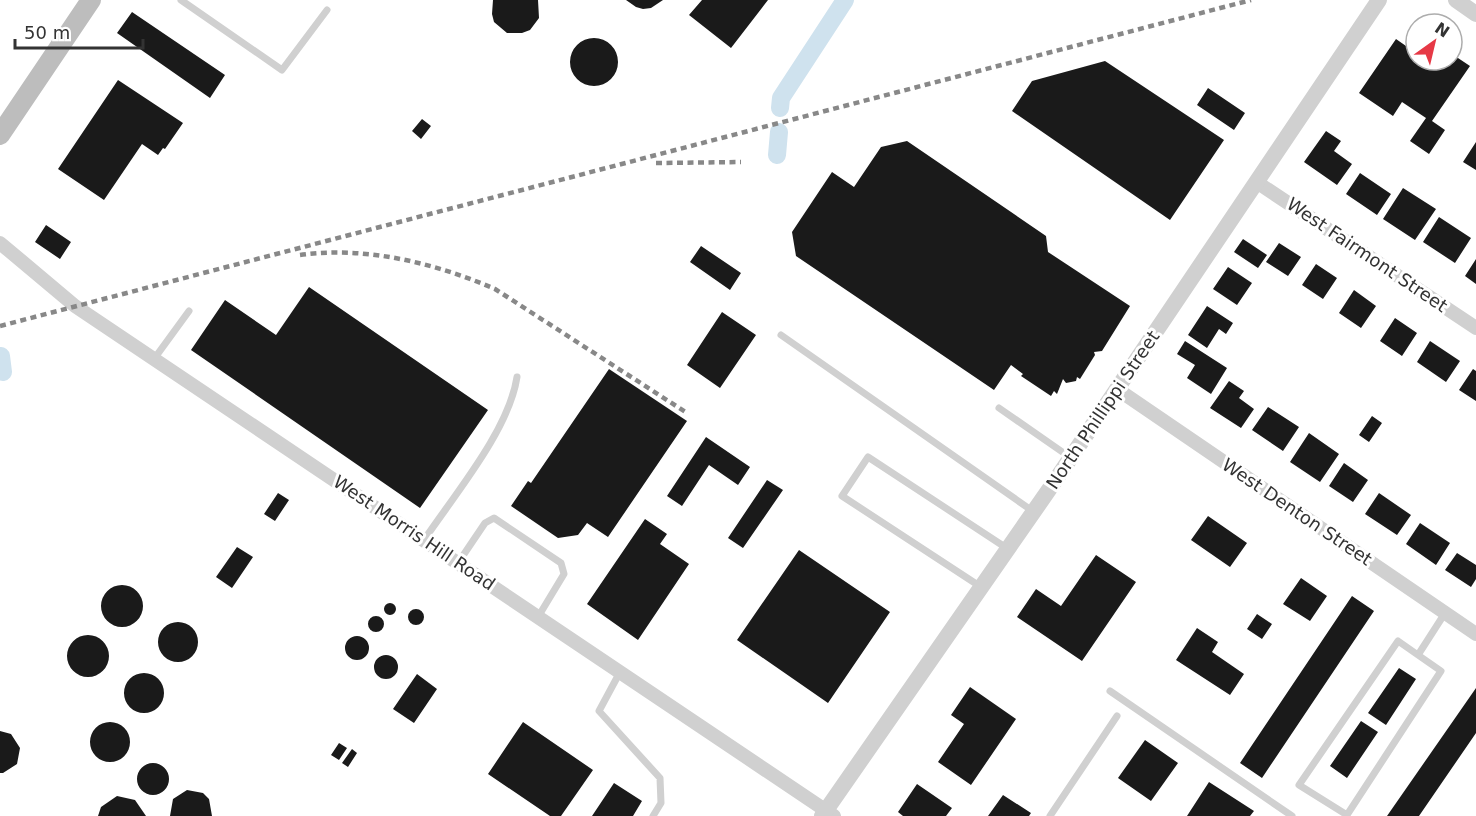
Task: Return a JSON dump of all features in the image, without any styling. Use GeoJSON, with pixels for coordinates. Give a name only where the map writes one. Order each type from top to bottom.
{"type":"FeatureCollection","features":[{"type":"Feature","properties":{"kind":"main road"},"geometry":{"type":"LineString","coordinates":[[0,135],[91,0]]}},
{"type":"Feature","properties":{"kind":"street","name":"North Phillippi Street"},"geometry":{"type":"LineString","coordinates":[[827,814],[1258,183],[1379,0]]}},
{"type":"Feature","properties":{"kind":"street"},"geometry":{"type":"LineString","coordinates":[[1456,0],[1476,14]]}},
{"type":"Feature","properties":{"kind":"street","name":"West Fairmont Street"},"geometry":{"type":"LineString","coordinates":[[1258,183],[1476,328]]}},
{"type":"Feature","properties":{"kind":"street","name":"West Morris Hill Road"},"geometry":{"type":"LineString","coordinates":[[0,243],[75,306],[538,616],[827,814]]}},
{"type":"Feature","properties":{"kind":"street","name":"West Denton Street"},"geometry":{"type":"LineString","coordinates":[[1117,389],[1476,634]]}},
{"type":"Feature","properties":{"kind":"lane"},"geometry":{"type":"LineString","coordinates":[[181,0],[282,70],[327,10]]}},
{"type":"Feature","properties":{"kind":"lane"},"geometry":{"type":"LineString","coordinates":[[154,359],[189,311]]}},
{"type":"Feature","properties":{"kind":"lane"},"geometry":{"type":"LineString","coordinates":[[781,335],[1034,512]]}},
{"type":"Feature","properties":{"kind":"lane"},"geometry":{"type":"LineString","coordinates":[[424,540],[480,458],[514,398],[517,377]]}},
{"type":"Feature","properties":{"kind":"lane"},"geometry":{"type":"LineString","coordinates":[[999,408],[1071,458]]}},
{"type":"Feature","properties":{"kind":"lane"},"geometry":{"type":"LineString","coordinates":[[981,587],[842,496],[868,457],[1008,549]]}},
{"type":"Feature","properties":{"kind":"lane"},"geometry":{"type":"LineString","coordinates":[[458,562],[484,523],[494,518],[561,563],[564,574],[538,616]]}},
{"type":"Feature","properties":{"kind":"lane"},"geometry":{"type":"LineString","coordinates":[[1418,655],[1445,613]]}},
{"type":"Feature","properties":{"kind":"lane"},"geometry":{"type":"LineString","coordinates":[[1398,641],[1418,655],[1441,671],[1347,815],[1299,784],[1398,641]]}},
{"type":"Feature","properties":{"kind":"lane"},"geometry":{"type":"LineString","coordinates":[[620,672],[599,711],[660,778],[661,803],[653,816]]}},
{"type":"Feature","properties":{"kind":"lane"},"geometry":{"type":"LineString","coordinates":[[1110,691],[1292,816]]}},
{"type":"Feature","properties":{"kind":"lane"},"geometry":{"type":"LineString","coordinates":[[1050,816],[1117,716]]}},
{"type":"Feature","properties":{"kind":"building"},"geometry":{"type":"Polygon","coordinates":[[[493,0],[538,0],[539,18],[530,30],[522,33],[507,33],[494,22],[493,0]]]}},
{"type":"Feature","properties":{"kind":"building"},"geometry":{"type":"Polygon","coordinates":[[[626,0],[663,0],[651,8],[643,9],[626,0]]]}},
{"type":"Feature","properties":{"kind":"building"},"geometry":{"type":"Polygon","coordinates":[[[702,0],[768,0],[731,48],[689,15],[702,0]]]}},
{"type":"Feature","properties":{"kind":"building"},"geometry":{"type":"Polygon","coordinates":[[[132,12],[225,75],[210,98],[117,33],[132,12]]]}},
{"type":"Feature","properties":{"kind":"building"},"geometry":{"type":"Polygon","coordinates":[[[589,38],[599,38],[614,48],[618,62],[614,76],[608,82],[599,86],[589,86],[574,76],[570,67],[570,57],[580,42],[589,38]]]}},
{"type":"Feature","properties":{"kind":"building"},"geometry":{"type":"Polygon","coordinates":[[[1396,39],[1404,45],[1404,72],[1464,72],[1464,62],[1470,66],[1432,121],[1445,130],[1429,154],[1410,141],[1426,118],[1402,102],[1393,116],[1359,93],[1396,39]]]}},
{"type":"Feature","properties":{"kind":"building"},"geometry":{"type":"Polygon","coordinates":[[[1105,61],[1224,140],[1170,220],[1012,111],[1032,81],[1105,61]]]}},
{"type":"Feature","properties":{"kind":"building"},"geometry":{"type":"Polygon","coordinates":[[[118,80],[183,123],[165,149],[163,148],[158,155],[142,144],[104,200],[58,169],[118,80]]]}},
{"type":"Feature","properties":{"kind":"building"},"geometry":{"type":"Polygon","coordinates":[[[1208,88],[1245,113],[1234,130],[1197,105],[1208,88]]]}},
{"type":"Feature","properties":{"kind":"building"},"geometry":{"type":"Polygon","coordinates":[[[422,119],[431,126],[421,139],[412,131],[422,119]]]}},
{"type":"Feature","properties":{"kind":"building"},"geometry":{"type":"Polygon","coordinates":[[[1326,131],[1341,141],[1334,151],[1352,164],[1337,185],[1304,162],[1326,131]]]}},
{"type":"Feature","properties":{"kind":"building"},"geometry":{"type":"Polygon","coordinates":[[[907,141],[1046,236],[1048,252],[1130,306],[1102,351],[1094,352],[1095,355],[1080,379],[1077,377],[1076,381],[1066,383],[1063,379],[1057,394],[1054,391],[1051,396],[1021,376],[1023,374],[1011,365],[994,390],[796,256],[792,232],[832,172],[854,187],[881,147],[907,141]]]}},
{"type":"Feature","properties":{"kind":"building"},"geometry":{"type":"Polygon","coordinates":[[[1476,142],[1476,170],[1463,162],[1476,142]]]}},
{"type":"Feature","properties":{"kind":"building"},"geometry":{"type":"Polygon","coordinates":[[[1360,173],[1391,194],[1377,215],[1346,194],[1360,173]]]}},
{"type":"Feature","properties":{"kind":"building"},"geometry":{"type":"Polygon","coordinates":[[[1403,188],[1436,209],[1415,240],[1383,219],[1403,188]]]}},
{"type":"Feature","properties":{"kind":"building"},"geometry":{"type":"Polygon","coordinates":[[[1439,217],[1471,238],[1455,263],[1423,242],[1439,217]]]}},
{"type":"Feature","properties":{"kind":"building"},"geometry":{"type":"Polygon","coordinates":[[[46,225],[71,242],[60,259],[35,242],[46,225]]]}},
{"type":"Feature","properties":{"kind":"building"},"geometry":{"type":"Polygon","coordinates":[[[1243,239],[1267,255],[1258,268],[1234,252],[1243,239]]]}},
{"type":"Feature","properties":{"kind":"building"},"geometry":{"type":"Polygon","coordinates":[[[1279,243],[1301,257],[1288,276],[1266,262],[1279,243]]]}},
{"type":"Feature","properties":{"kind":"building"},"geometry":{"type":"Polygon","coordinates":[[[701,246],[741,273],[730,290],[690,262],[701,246]]]}},
{"type":"Feature","properties":{"kind":"building"},"geometry":{"type":"Polygon","coordinates":[[[1476,259],[1476,284],[1465,276],[1476,259]]]}},
{"type":"Feature","properties":{"kind":"building"},"geometry":{"type":"Polygon","coordinates":[[[1316,264],[1337,278],[1323,299],[1302,285],[1316,264]]]}},
{"type":"Feature","properties":{"kind":"building"},"geometry":{"type":"Polygon","coordinates":[[[1228,267],[1252,283],[1237,305],[1213,289],[1228,267]]]}},
{"type":"Feature","properties":{"kind":"building"},"geometry":{"type":"Polygon","coordinates":[[[309,287],[488,410],[420,508],[191,350],[225,300],[276,335],[309,287]]]}},
{"type":"Feature","properties":{"kind":"building"},"geometry":{"type":"Polygon","coordinates":[[[1354,290],[1376,306],[1361,328],[1339,313],[1354,290]]]}},
{"type":"Feature","properties":{"kind":"building"},"geometry":{"type":"Polygon","coordinates":[[[1207,306],[1233,323],[1226,334],[1219,329],[1207,348],[1188,335],[1207,306]]]}},
{"type":"Feature","properties":{"kind":"building"},"geometry":{"type":"Polygon","coordinates":[[[722,312],[756,335],[720,388],[687,365],[722,312]]]}},
{"type":"Feature","properties":{"kind":"building"},"geometry":{"type":"Polygon","coordinates":[[[1395,318],[1417,333],[1402,356],[1380,341],[1395,318]]]}},
{"type":"Feature","properties":{"kind":"building"},"geometry":{"type":"Polygon","coordinates":[[[1185,341],[1227,368],[1211,394],[1187,378],[1195,365],[1177,354],[1185,341]]]}},
{"type":"Feature","properties":{"kind":"building"},"geometry":{"type":"Polygon","coordinates":[[[1430,341],[1460,361],[1446,382],[1417,362],[1430,341]]]}},
{"type":"Feature","properties":{"kind":"building"},"geometry":{"type":"Polygon","coordinates":[[[609,369],[687,421],[608,537],[587,523],[578,535],[558,538],[511,506],[528,481],[531,483],[609,369]]]}},
{"type":"Feature","properties":{"kind":"building"},"geometry":{"type":"Polygon","coordinates":[[[1473,369],[1476,371],[1476,401],[1459,390],[1473,369]]]}},
{"type":"Feature","properties":{"kind":"building"},"geometry":{"type":"Polygon","coordinates":[[[1229,381],[1244,391],[1239,398],[1254,409],[1241,428],[1210,408],[1229,381]]]}},
{"type":"Feature","properties":{"kind":"building"},"geometry":{"type":"Polygon","coordinates":[[[1268,407],[1299,427],[1283,451],[1252,430],[1268,407]]]}},
{"type":"Feature","properties":{"kind":"building"},"geometry":{"type":"Polygon","coordinates":[[[1372,416],[1382,423],[1369,442],[1359,435],[1372,416]]]}},
{"type":"Feature","properties":{"kind":"building"},"geometry":{"type":"Polygon","coordinates":[[[1309,433],[1339,454],[1320,482],[1290,462],[1309,433]]]}},
{"type":"Feature","properties":{"kind":"building"},"geometry":{"type":"Polygon","coordinates":[[[706,437],[750,467],[738,485],[709,465],[682,506],[667,496],[706,437]]]}},
{"type":"Feature","properties":{"kind":"building"},"geometry":{"type":"Polygon","coordinates":[[[1344,463],[1368,480],[1353,502],[1329,486],[1344,463]]]}},
{"type":"Feature","properties":{"kind":"building"},"geometry":{"type":"Polygon","coordinates":[[[767,480],[783,490],[743,548],[728,538],[767,480]]]}},
{"type":"Feature","properties":{"kind":"building"},"geometry":{"type":"Polygon","coordinates":[[[278,493],[289,500],[275,521],[264,514],[278,493]]]}},
{"type":"Feature","properties":{"kind":"building"},"geometry":{"type":"Polygon","coordinates":[[[1379,493],[1411,515],[1397,535],[1365,514],[1379,493]]]}},
{"type":"Feature","properties":{"kind":"building"},"geometry":{"type":"Polygon","coordinates":[[[1208,516],[1247,543],[1230,567],[1191,540],[1208,516]]]}},
{"type":"Feature","properties":{"kind":"building"},"geometry":{"type":"Polygon","coordinates":[[[645,519],[667,534],[660,544],[689,564],[638,640],[587,604],[645,519]]]}},
{"type":"Feature","properties":{"kind":"building"},"geometry":{"type":"Polygon","coordinates":[[[1420,523],[1450,543],[1436,565],[1406,544],[1420,523]]]}},
{"type":"Feature","properties":{"kind":"building"},"geometry":{"type":"Polygon","coordinates":[[[237,547],[253,557],[232,588],[216,577],[237,547]]]}},
{"type":"Feature","properties":{"kind":"building"},"geometry":{"type":"Polygon","coordinates":[[[799,550],[890,612],[828,703],[737,640],[799,550]]]}},
{"type":"Feature","properties":{"kind":"building"},"geometry":{"type":"Polygon","coordinates":[[[1457,553],[1476,565],[1476,579],[1471,587],[1445,570],[1457,553]]]}},
{"type":"Feature","properties":{"kind":"building"},"geometry":{"type":"Polygon","coordinates":[[[1096,555],[1136,582],[1082,661],[1017,617],[1036,589],[1061,606],[1096,555]]]}},
{"type":"Feature","properties":{"kind":"building"},"geometry":{"type":"Polygon","coordinates":[[[1301,578],[1327,596],[1310,621],[1283,604],[1301,578]]]}},
{"type":"Feature","properties":{"kind":"building"},"geometry":{"type":"Polygon","coordinates":[[[122,585],[130,586],[137,591],[142,598],[142,614],[137,621],[130,626],[122,627],[114,626],[107,621],[102,614],[101,606],[102,598],[107,591],[114,586],[122,585]]]}},
{"type":"Feature","properties":{"kind":"building"},"geometry":{"type":"Polygon","coordinates":[[[1352,596],[1374,611],[1262,778],[1240,763],[1352,596]]]}},
{"type":"Feature","properties":{"kind":"building"},"geometry":{"type":"Polygon","coordinates":[[[390,603],[396,609],[390,615],[384,609],[390,603]]]}},
{"type":"Feature","properties":{"kind":"building"},"geometry":{"type":"Polygon","coordinates":[[[416,609],[422,611],[424,617],[422,623],[416,625],[410,623],[408,617],[410,611],[416,609]]]}},
{"type":"Feature","properties":{"kind":"building"},"geometry":{"type":"Polygon","coordinates":[[[1257,614],[1272,624],[1262,639],[1247,629],[1257,614]]]}},
{"type":"Feature","properties":{"kind":"building"},"geometry":{"type":"Polygon","coordinates":[[[376,616],[382,618],[384,624],[382,630],[376,632],[370,630],[368,624],[370,618],[376,616]]]}},
{"type":"Feature","properties":{"kind":"building"},"geometry":{"type":"Polygon","coordinates":[[[178,622],[192,628],[198,642],[192,656],[178,662],[164,656],[158,642],[164,628],[178,622]]]}},
{"type":"Feature","properties":{"kind":"building"},"geometry":{"type":"Polygon","coordinates":[[[1197,628],[1218,642],[1212,652],[1244,674],[1230,695],[1176,660],[1197,628]]]}},
{"type":"Feature","properties":{"kind":"building"},"geometry":{"type":"Polygon","coordinates":[[[88,635],[96,636],[103,641],[108,648],[108,664],[103,671],[96,676],[88,677],[80,676],[73,671],[68,664],[67,656],[68,648],[73,641],[80,636],[88,635]]]}},
{"type":"Feature","properties":{"kind":"building"},"geometry":{"type":"Polygon","coordinates":[[[357,636],[365,640],[369,648],[365,656],[357,660],[349,656],[345,648],[349,640],[357,636]]]}},
{"type":"Feature","properties":{"kind":"building"},"geometry":{"type":"Polygon","coordinates":[[[386,655],[394,659],[398,667],[394,675],[386,679],[378,675],[374,667],[378,659],[386,655]]]}},
{"type":"Feature","properties":{"kind":"building"},"geometry":{"type":"Polygon","coordinates":[[[1399,668],[1416,679],[1386,725],[1368,713],[1399,668]]]}},
{"type":"Feature","properties":{"kind":"building"},"geometry":{"type":"Polygon","coordinates":[[[144,673],[158,679],[164,693],[158,707],[144,713],[130,707],[124,693],[130,679],[144,673]]]}},
{"type":"Feature","properties":{"kind":"building"},"geometry":{"type":"Polygon","coordinates":[[[417,674],[437,689],[414,723],[393,709],[417,674]]]}},
{"type":"Feature","properties":{"kind":"building"},"geometry":{"type":"Polygon","coordinates":[[[970,687],[1016,719],[971,785],[938,762],[964,724],[951,715],[970,687]]]}},
{"type":"Feature","properties":{"kind":"building"},"geometry":{"type":"Polygon","coordinates":[[[1476,688],[1476,733],[1419,816],[1387,816],[1476,688]]]}},
{"type":"Feature","properties":{"kind":"building"},"geometry":{"type":"Polygon","coordinates":[[[1361,721],[1378,732],[1347,778],[1330,766],[1361,721]]]}},
{"type":"Feature","properties":{"kind":"building"},"geometry":{"type":"Polygon","coordinates":[[[110,722],[124,728],[130,742],[124,756],[110,762],[96,756],[90,742],[96,728],[110,722]]]}},
{"type":"Feature","properties":{"kind":"building"},"geometry":{"type":"Polygon","coordinates":[[[523,722],[593,770],[561,816],[550,816],[488,774],[523,722]]]}},
{"type":"Feature","properties":{"kind":"building"},"geometry":{"type":"Polygon","coordinates":[[[0,731],[11,734],[20,748],[17,764],[3,773],[0,773],[0,731]]]}},
{"type":"Feature","properties":{"kind":"building"},"geometry":{"type":"Polygon","coordinates":[[[1145,740],[1178,763],[1151,801],[1118,778],[1145,740]]]}},
{"type":"Feature","properties":{"kind":"building"},"geometry":{"type":"Polygon","coordinates":[[[339,743],[347,748],[339,760],[331,755],[339,743]]]}},
{"type":"Feature","properties":{"kind":"building"},"geometry":{"type":"Polygon","coordinates":[[[352,749],[357,753],[348,767],[342,763],[352,749]]]}},
{"type":"Feature","properties":{"kind":"building"},"geometry":{"type":"Polygon","coordinates":[[[153,763],[164,768],[169,779],[164,790],[153,795],[142,790],[137,779],[142,768],[153,763]]]}},
{"type":"Feature","properties":{"kind":"building"},"geometry":{"type":"Polygon","coordinates":[[[1209,782],[1254,811],[1250,816],[1187,816],[1209,782]]]}},
{"type":"Feature","properties":{"kind":"building"},"geometry":{"type":"Polygon","coordinates":[[[614,783],[642,801],[633,816],[592,816],[614,783]]]}},
{"type":"Feature","properties":{"kind":"building"},"geometry":{"type":"Polygon","coordinates":[[[917,784],[952,808],[946,816],[903,816],[898,812],[917,784]]]}},
{"type":"Feature","properties":{"kind":"building"},"geometry":{"type":"Polygon","coordinates":[[[187,790],[203,793],[209,799],[212,816],[170,816],[173,799],[187,790]]]}},
{"type":"Feature","properties":{"kind":"building"},"geometry":{"type":"Polygon","coordinates":[[[1003,795],[1031,813],[1029,816],[988,816],[1003,795]]]}},
{"type":"Feature","properties":{"kind":"building"},"geometry":{"type":"Polygon","coordinates":[[[117,796],[135,800],[146,816],[98,816],[101,807],[117,796]]]}},
{"type":"Feature","properties":{"kind":"waterway"},"geometry":{"type":"LineString","coordinates":[[780,108],[781,98],[845,0]]}},
{"type":"Feature","properties":{"kind":"waterway"},"geometry":{"type":"LineString","coordinates":[[777,155],[779,132]]}},
{"type":"Feature","properties":{"kind":"waterway"},"geometry":{"type":"LineString","coordinates":[[1,356],[3,372]]}},
{"type":"Feature","properties":{"kind":"railway"},"geometry":{"type":"LineString","coordinates":[[0,326],[1251,0]]}},
{"type":"Feature","properties":{"kind":"railway"},"geometry":{"type":"LineString","coordinates":[[656,163],[741,162]]}},
{"type":"Feature","properties":{"kind":"railway"},"geometry":{"type":"LineString","coordinates":[[300,255],[350,253],[400,259],[448,271],[495,289],[687,413]]}}]}
